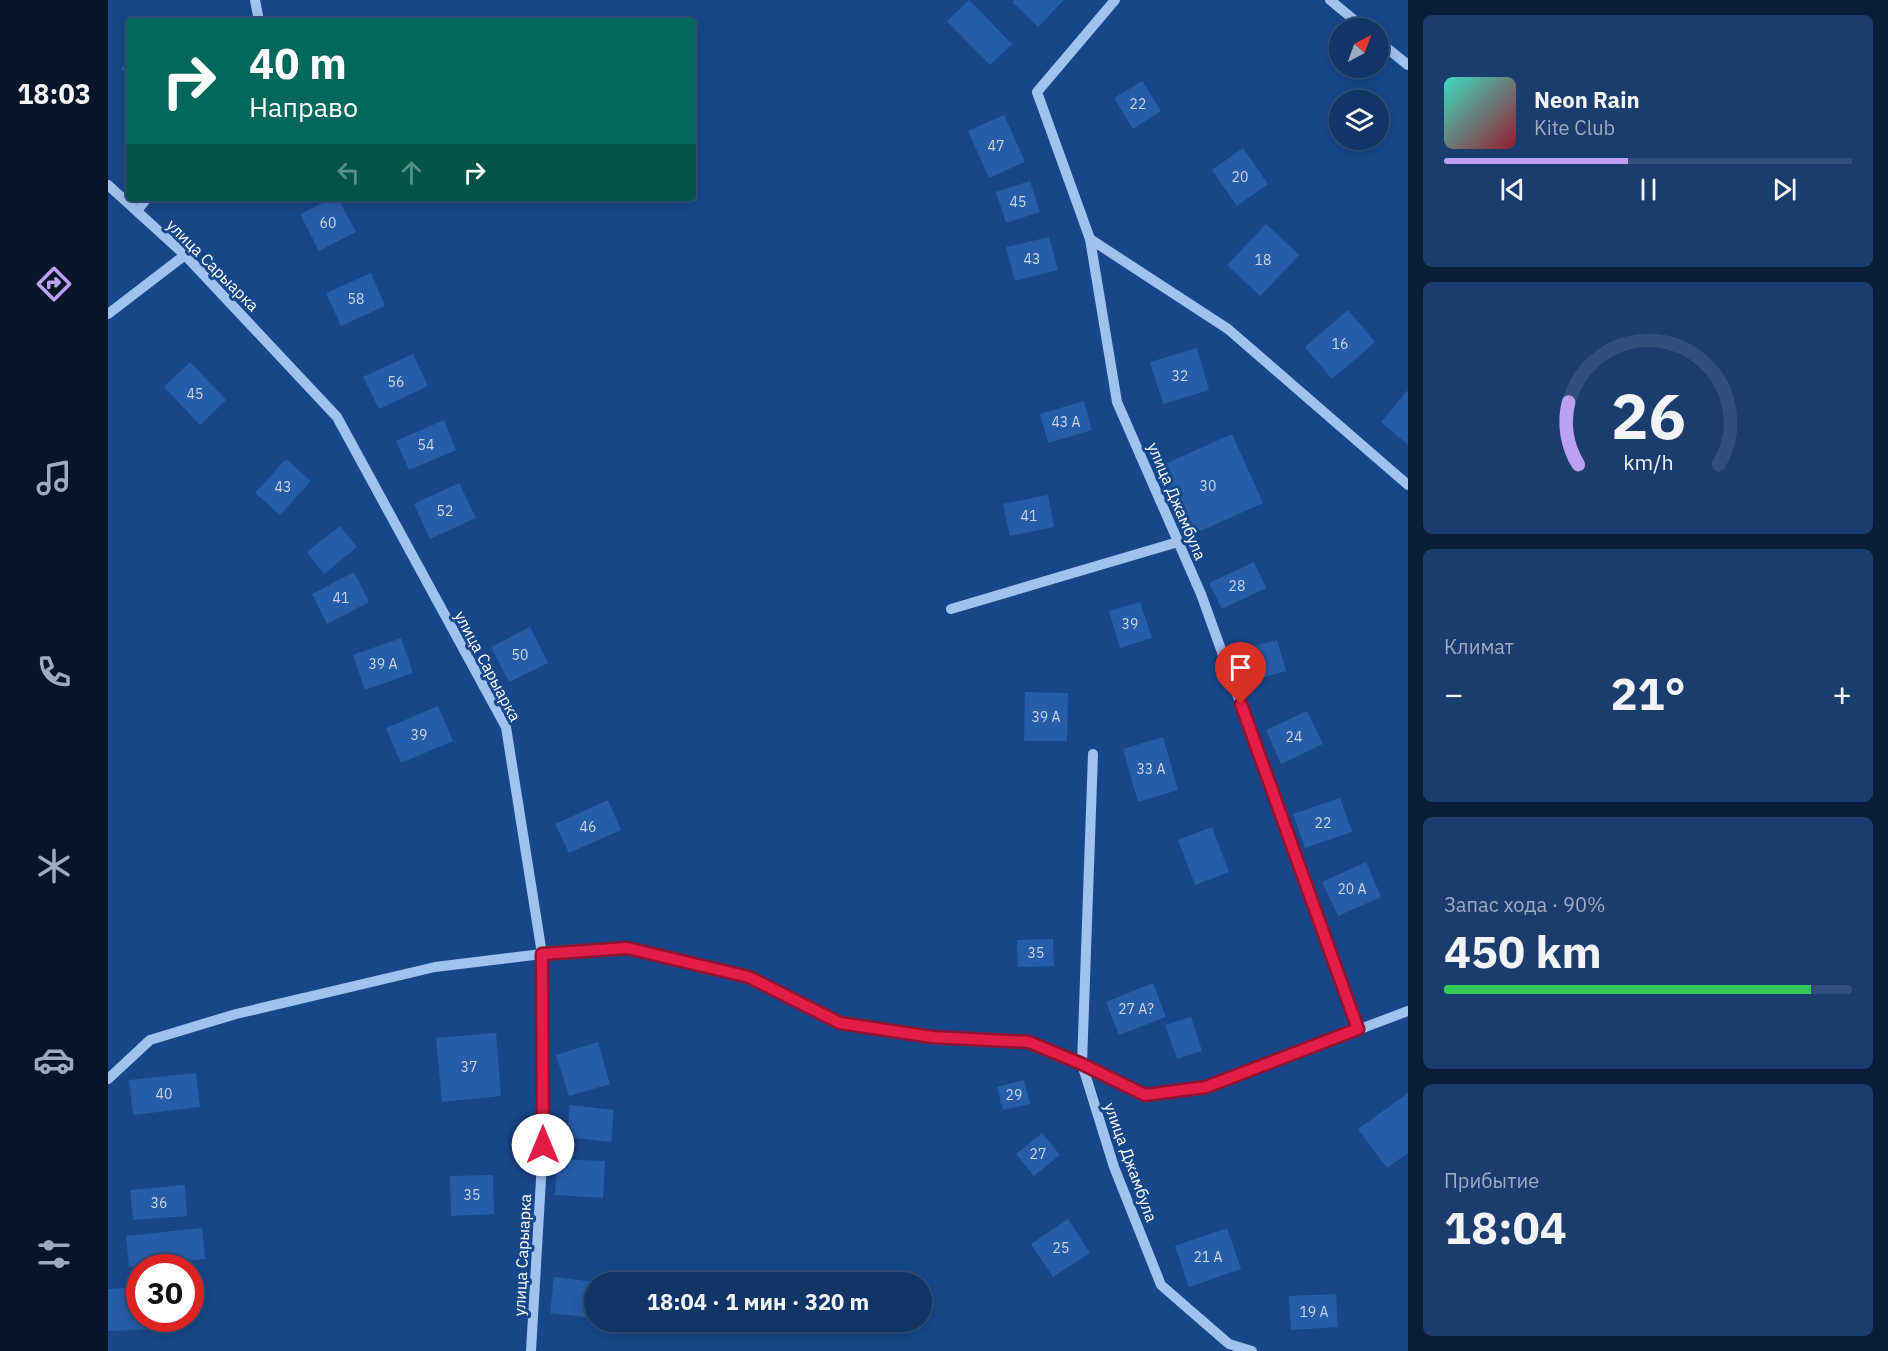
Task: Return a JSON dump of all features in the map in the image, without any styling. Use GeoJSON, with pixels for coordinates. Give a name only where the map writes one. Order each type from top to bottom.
{"type":"FeatureCollection","features":[{"type":"Feature","properties":{"kind":"street"},"geometry":{"type":"LineString","coordinates":[[255,0],[258,18]]}},
{"type":"Feature","properties":{"kind":"street","name":"улица Джамбула"},"geometry":{"type":"LineString","coordinates":[[1115,0],[1037,92],[1090,239],[1117,402],[1201,594],[1358,1029]]}},
{"type":"Feature","properties":{"kind":"street"},"geometry":{"type":"LineString","coordinates":[[1330,0],[1352,18]]}},
{"type":"Feature","properties":{"kind":"street"},"geometry":{"type":"LineString","coordinates":[[1389,49],[1408,65]]}},
{"type":"Feature","properties":{"kind":"street","name":"улица Сарыарка"},"geometry":{"type":"LineString","coordinates":[[108,185],[185,255],[337,417],[506,727],[542,954],[543,1145],[531,1351]]}},
{"type":"Feature","properties":{"kind":"street"},"geometry":{"type":"LineString","coordinates":[[137,211],[145,201]]}},
{"type":"Feature","properties":{"kind":"street"},"geometry":{"type":"LineString","coordinates":[[1090,239],[1227,329],[1408,485]]}},
{"type":"Feature","properties":{"kind":"street"},"geometry":{"type":"LineString","coordinates":[[108,314],[185,255]]}},
{"type":"Feature","properties":{"kind":"street"},"geometry":{"type":"LineString","coordinates":[[951,609],[1178,542]]}},
{"type":"Feature","properties":{"kind":"street","name":"улица Джамбула"},"geometry":{"type":"LineString","coordinates":[[1093,754],[1082,1064],[1114,1167],[1161,1285],[1229,1344],[1252,1351]]}},
{"type":"Feature","properties":{"kind":"street"},"geometry":{"type":"LineString","coordinates":[[108,1079],[150,1040],[236,1014],[435,967],[542,954],[627,948],[749,977],[840,1023],[932,1037],[1029,1042],[1082,1064],[1145,1095],[1206,1087],[1408,1011]]}},
{"type":"Feature","properties":{"kind":"building"},"geometry":{"type":"Polygon","coordinates":[[[969,0],[1012,44],[990,65],[947,21],[969,0]]]}},
{"type":"Feature","properties":{"kind":"building"},"geometry":{"type":"Polygon","coordinates":[[[1014,0],[1064,0],[1038,27],[1012,2],[1014,0]]]}},
{"type":"Feature","properties":{"kind":"building"},"geometry":{"type":"Polygon","coordinates":[[[126,63],[126,73],[121,69],[126,63]]]}},
{"type":"Feature","properties":{"kind":"building"},"geometry":{"type":"Polygon","coordinates":[[[1142,81],[1161,111],[1133,129],[1114,98],[1142,81]]]}},
{"type":"Feature","properties":{"kind":"building"},"geometry":{"type":"Polygon","coordinates":[[[1004,115],[1025,162],[989,178],[968,131],[1004,115]]]}},
{"type":"Feature","properties":{"kind":"building"},"geometry":{"type":"Polygon","coordinates":[[[1243,148],[1268,184],[1237,206],[1212,170],[1243,148]]]}},
{"type":"Feature","properties":{"kind":"building"},"geometry":{"type":"Polygon","coordinates":[[[1030,181],[1040,212],[1006,223],[996,192],[1030,181]]]}},
{"type":"Feature","properties":{"kind":"building"},"geometry":{"type":"Polygon","coordinates":[[[327,201],[340,201],[356,232],[319,251],[300,214],[327,201]]]}},
{"type":"Feature","properties":{"kind":"building"},"geometry":{"type":"Polygon","coordinates":[[[1266,224],[1299,255],[1260,296],[1227,265],[1266,224]]]}},
{"type":"Feature","properties":{"kind":"building"},"geometry":{"type":"Polygon","coordinates":[[[1049,237],[1058,270],[1015,281],[1006,247],[1049,237]]]}},
{"type":"Feature","properties":{"kind":"building"},"geometry":{"type":"Polygon","coordinates":[[[371,273],[385,306],[341,326],[326,293],[371,273]]]}},
{"type":"Feature","properties":{"kind":"building"},"geometry":{"type":"Polygon","coordinates":[[[1348,310],[1375,342],[1332,379],[1305,347],[1348,310]]]}},
{"type":"Feature","properties":{"kind":"building"},"geometry":{"type":"Polygon","coordinates":[[[1197,348],[1209,390],[1163,404],[1150,362],[1197,348]]]}},
{"type":"Feature","properties":{"kind":"building"},"geometry":{"type":"Polygon","coordinates":[[[413,354],[428,386],[379,409],[363,377],[413,354]]]}},
{"type":"Feature","properties":{"kind":"building"},"geometry":{"type":"Polygon","coordinates":[[[190,362],[226,400],[200,425],[164,387],[190,362]]]}},
{"type":"Feature","properties":{"kind":"building"},"geometry":{"type":"Polygon","coordinates":[[[1408,390],[1408,445],[1381,422],[1408,390]]]}},
{"type":"Feature","properties":{"kind":"building"},"geometry":{"type":"Polygon","coordinates":[[[1084,401],[1092,430],[1048,443],[1040,414],[1084,401]]]}},
{"type":"Feature","properties":{"kind":"building"},"geometry":{"type":"Polygon","coordinates":[[[444,420],[456,450],[409,470],[396,441],[444,420]]]}},
{"type":"Feature","properties":{"kind":"building"},"geometry":{"type":"Polygon","coordinates":[[[1232,434],[1263,503],[1185,538],[1154,469],[1232,434]]]}},
{"type":"Feature","properties":{"kind":"building"},"geometry":{"type":"Polygon","coordinates":[[[286,459],[311,481],[280,515],[255,493],[286,459]]]}},
{"type":"Feature","properties":{"kind":"building"},"geometry":{"type":"Polygon","coordinates":[[[459,483],[476,518],[430,539],[414,504],[459,483]]]}},
{"type":"Feature","properties":{"kind":"building"},"geometry":{"type":"Polygon","coordinates":[[[1048,495],[1054,527],[1010,536],[1003,504],[1048,495]]]}},
{"type":"Feature","properties":{"kind":"building"},"geometry":{"type":"Polygon","coordinates":[[[340,526],[357,547],[324,574],[307,552],[340,526]]]}},
{"type":"Feature","properties":{"kind":"building"},"geometry":{"type":"Polygon","coordinates":[[[1254,562],[1266,588],[1222,609],[1209,583],[1254,562]]]}},
{"type":"Feature","properties":{"kind":"building"},"geometry":{"type":"Polygon","coordinates":[[[354,572],[369,602],[327,624],[312,594],[354,572]]]}},
{"type":"Feature","properties":{"kind":"building"},"geometry":{"type":"Polygon","coordinates":[[[1140,602],[1152,638],[1120,648],[1109,611],[1140,602]]]}},
{"type":"Feature","properties":{"kind":"building"},"geometry":{"type":"Polygon","coordinates":[[[530,627],[548,663],[509,682],[491,647],[530,627]]]}},
{"type":"Feature","properties":{"kind":"building"},"geometry":{"type":"Polygon","coordinates":[[[401,638],[413,673],[365,690],[353,655],[401,638]]]}},
{"type":"Feature","properties":{"kind":"building"},"geometry":{"type":"Polygon","coordinates":[[[1277,640],[1286,671],[1251,681],[1242,649],[1277,640]]]}},
{"type":"Feature","properties":{"kind":"building"},"geometry":{"type":"Polygon","coordinates":[[[1025,692],[1068,693],[1067,741],[1024,741],[1025,692]]]}},
{"type":"Feature","properties":{"kind":"building"},"geometry":{"type":"Polygon","coordinates":[[[438,706],[453,741],[401,763],[386,728],[438,706]]]}},
{"type":"Feature","properties":{"kind":"building"},"geometry":{"type":"Polygon","coordinates":[[[1307,711],[1323,744],[1281,764],[1266,730],[1307,711]]]}},
{"type":"Feature","properties":{"kind":"building"},"geometry":{"type":"Polygon","coordinates":[[[1163,737],[1178,790],[1138,802],[1123,749],[1163,737]]]}},
{"type":"Feature","properties":{"kind":"building"},"geometry":{"type":"Polygon","coordinates":[[[1340,798],[1352,832],[1305,848],[1293,814],[1340,798]]]}},
{"type":"Feature","properties":{"kind":"building"},"geometry":{"type":"Polygon","coordinates":[[[608,800],[621,830],[569,853],[555,824],[608,800]]]}},
{"type":"Feature","properties":{"kind":"building"},"geometry":{"type":"Polygon","coordinates":[[[1212,827],[1229,872],[1195,885],[1178,840],[1212,827]]]}},
{"type":"Feature","properties":{"kind":"building"},"geometry":{"type":"Polygon","coordinates":[[[1366,862],[1381,897],[1338,916],[1322,882],[1366,862]]]}},
{"type":"Feature","properties":{"kind":"building"},"geometry":{"type":"Polygon","coordinates":[[[1053,939],[1054,966],[1018,967],[1017,940],[1053,939]]]}},
{"type":"Feature","properties":{"kind":"building"},"geometry":{"type":"Polygon","coordinates":[[[1153,983],[1166,1017],[1119,1035],[1106,1002],[1153,983]]]}},
{"type":"Feature","properties":{"kind":"building"},"geometry":{"type":"Polygon","coordinates":[[[1191,1017],[1202,1051],[1177,1059],[1165,1025],[1191,1017]]]}},
{"type":"Feature","properties":{"kind":"building"},"geometry":{"type":"Polygon","coordinates":[[[496,1033],[501,1096],[442,1102],[436,1038],[496,1033]]]}},
{"type":"Feature","properties":{"kind":"building"},"geometry":{"type":"Polygon","coordinates":[[[598,1042],[610,1084],[569,1096],[556,1055],[598,1042]]]}},
{"type":"Feature","properties":{"kind":"building"},"geometry":{"type":"Polygon","coordinates":[[[196,1073],[200,1107],[133,1115],[129,1080],[196,1073]]]}},
{"type":"Feature","properties":{"kind":"building"},"geometry":{"type":"Polygon","coordinates":[[[1024,1080],[1030,1104],[1003,1110],[997,1087],[1024,1080]]]}},
{"type":"Feature","properties":{"kind":"building"},"geometry":{"type":"Polygon","coordinates":[[[1408,1093],[1408,1153],[1387,1168],[1358,1129],[1408,1093]]]}},
{"type":"Feature","properties":{"kind":"building"},"geometry":{"type":"Polygon","coordinates":[[[570,1105],[614,1110],[611,1142],[567,1137],[570,1105]]]}},
{"type":"Feature","properties":{"kind":"building"},"geometry":{"type":"Polygon","coordinates":[[[1042,1133],[1060,1155],[1034,1176],[1016,1154],[1042,1133]]]}},
{"type":"Feature","properties":{"kind":"building"},"geometry":{"type":"Polygon","coordinates":[[[557,1159],[605,1161],[603,1198],[555,1195],[557,1159]]]}},
{"type":"Feature","properties":{"kind":"building"},"geometry":{"type":"Polygon","coordinates":[[[493,1175],[494,1214],[451,1216],[450,1176],[493,1175]]]}},
{"type":"Feature","properties":{"kind":"building"},"geometry":{"type":"Polygon","coordinates":[[[185,1185],[187,1216],[133,1220],[130,1190],[185,1185]]]}},
{"type":"Feature","properties":{"kind":"building"},"geometry":{"type":"Polygon","coordinates":[[[1068,1219],[1090,1253],[1053,1277],[1031,1244],[1068,1219]]]}},
{"type":"Feature","properties":{"kind":"building"},"geometry":{"type":"Polygon","coordinates":[[[202,1228],[205,1259],[204,1254],[128,1254],[126,1236],[202,1228]]]}},
{"type":"Feature","properties":{"kind":"building"},"geometry":{"type":"Polygon","coordinates":[[[1227,1228],[1241,1269],[1189,1287],[1175,1246],[1227,1228]]]}},
{"type":"Feature","properties":{"kind":"building"},"geometry":{"type":"Polygon","coordinates":[[[554,1277],[584,1281],[584,1317],[550,1313],[554,1277]]]}},
{"type":"Feature","properties":{"kind":"building"},"geometry":{"type":"Polygon","coordinates":[[[126,1288],[126,1330],[108,1331],[108,1289],[126,1288]]]}},
{"type":"Feature","properties":{"kind":"building"},"geometry":{"type":"Polygon","coordinates":[[[1336,1294],[1338,1327],[1291,1330],[1289,1296],[1336,1294]]]}},
{"type":"Feature","properties":{"kind":"route"},"geometry":{"type":"LineString","coordinates":[[543,1145],[542,954],[627,948],[749,977],[840,1023],[932,1037],[1029,1042],[1082,1064],[1145,1095],[1206,1087],[1358,1029],[1241,704]]}}]}
